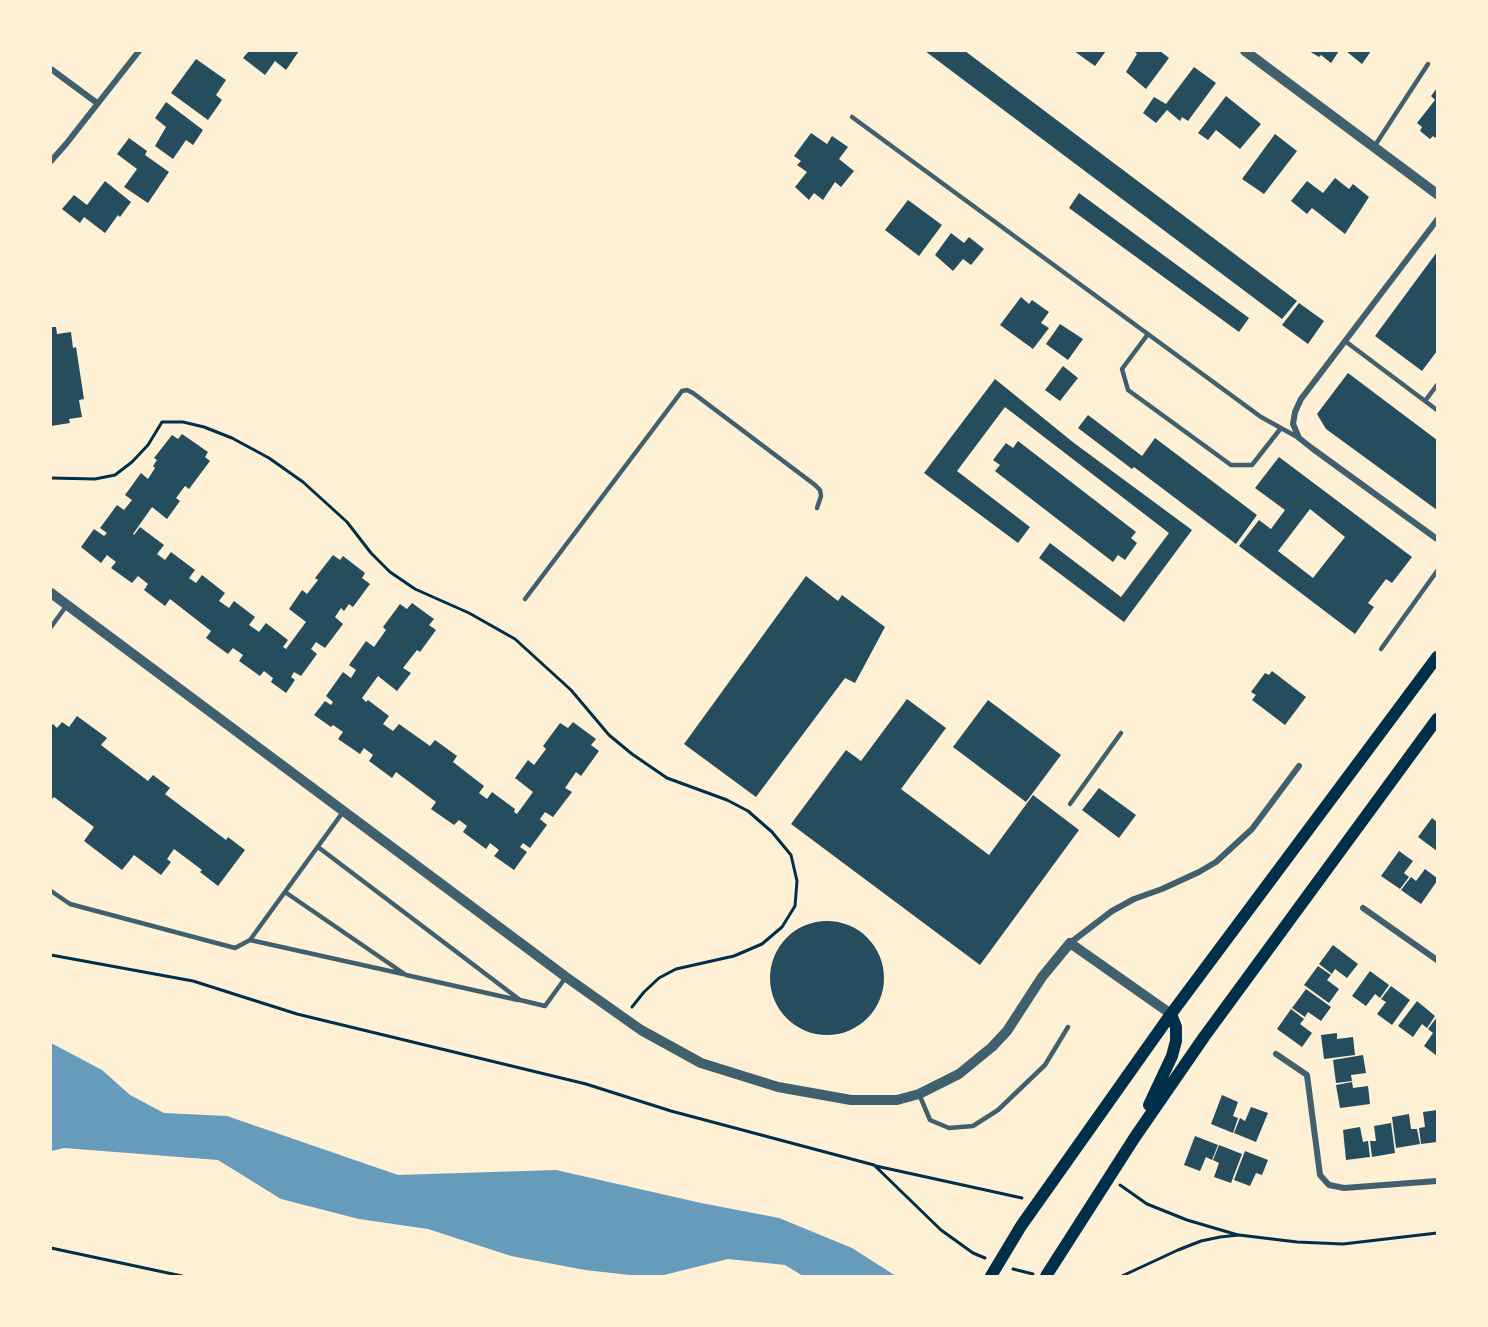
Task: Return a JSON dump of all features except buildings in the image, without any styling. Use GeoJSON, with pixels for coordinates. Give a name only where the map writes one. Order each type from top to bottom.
{"type":"FeatureCollection","features":[{"type":"Feature","properties":{"kind":"main road"},"geometry":{"type":"LineString","coordinates":[[991,1276],[1021,1226],[1171,1014],[1437,657]]}},
{"type":"Feature","properties":{"kind":"main road"},"geometry":{"type":"LineString","coordinates":[[1040,1275],[1067,1242],[1204,1036],[1437,719]]}},
{"type":"Feature","properties":{"kind":"main road"},"geometry":{"type":"LineString","coordinates":[[1131,1143],[1172,1056],[1176,1041],[1176,1027],[1171,1014]]}},
{"type":"Feature","properties":{"kind":"street"},"geometry":{"type":"LineString","coordinates":[[51,161],[139,51]]}},
{"type":"Feature","properties":{"kind":"street"},"geometry":{"type":"LineString","coordinates":[[1245,51],[1437,194]]}},
{"type":"Feature","properties":{"kind":"street"},"geometry":{"type":"LineString","coordinates":[[51,69],[97,103]]}},
{"type":"Feature","properties":{"kind":"street"},"geometry":{"type":"LineString","coordinates":[[1437,220],[1301,399],[1294,412],[1293,424],[1299,438],[1437,540]]}},
{"type":"Feature","properties":{"kind":"street"},"geometry":{"type":"LineString","coordinates":[[51,593],[624,1018],[701,1063],[777,1087],[850,1100],[876,1102],[897,1100],[919,1094],[959,1074],[992,1047],[1007,1031],[1042,977],[1070,943],[1112,911],[1134,899],[1199,872],[1216,862],[1252,829],[1299,766]]}},
{"type":"Feature","properties":{"kind":"street"},"geometry":{"type":"LineString","coordinates":[[1363,908],[1437,960]]}},
{"type":"Feature","properties":{"kind":"street"},"geometry":{"type":"LineString","coordinates":[[1070,943],[1171,1014]]}},
{"type":"Feature","properties":{"kind":"street"},"geometry":{"type":"LineString","coordinates":[[1276,1054],[1307,1075],[1320,1175],[1329,1185],[1344,1188],[1437,1181]]}},
{"type":"Feature","properties":{"kind":"lane"},"geometry":{"type":"LineString","coordinates":[[1374,147],[1428,64]]}},
{"type":"Feature","properties":{"kind":"lane"},"geometry":{"type":"LineString","coordinates":[[852,117],[1261,417],[1299,438]]}},
{"type":"Feature","properties":{"kind":"lane"},"geometry":{"type":"LineString","coordinates":[[1148,334],[1122,369],[1128,390],[1231,465],[1252,465],[1281,428]]}},
{"type":"Feature","properties":{"kind":"lane"},"geometry":{"type":"LineString","coordinates":[[1345,341],[1437,410]]}},
{"type":"Feature","properties":{"kind":"lane"},"geometry":{"type":"LineString","coordinates":[[1425,401],[1437,385]]}},
{"type":"Feature","properties":{"kind":"lane"},"geometry":{"type":"LineString","coordinates":[[525,598],[682,392],[687,390],[815,485],[820,490],[821,496],[817,508]]}},
{"type":"Feature","properties":{"kind":"lane"},"geometry":{"type":"LineString","coordinates":[[1381,649],[1437,571]]}},
{"type":"Feature","properties":{"kind":"lane"},"geometry":{"type":"LineString","coordinates":[[51,627],[67,605]]}},
{"type":"Feature","properties":{"kind":"lane"},"geometry":{"type":"LineString","coordinates":[[1070,804],[1121,733]]}},
{"type":"Feature","properties":{"kind":"lane"},"geometry":{"type":"LineString","coordinates":[[51,891],[70,904],[235,948],[250,940],[344,812]]}},
{"type":"Feature","properties":{"kind":"lane"},"geometry":{"type":"LineString","coordinates":[[318,847],[519,1000]]}},
{"type":"Feature","properties":{"kind":"lane"},"geometry":{"type":"LineString","coordinates":[[285,892],[406,975]]}},
{"type":"Feature","properties":{"kind":"lane"},"geometry":{"type":"LineString","coordinates":[[250,940],[545,1006],[566,977]]}},
{"type":"Feature","properties":{"kind":"lane"},"geometry":{"type":"LineString","coordinates":[[919,1094],[930,1119],[949,1128],[973,1126],[998,1110],[1045,1065],[1068,1027]]}},
{"type":"Feature","properties":{"kind":"path"},"geometry":{"type":"LineString","coordinates":[[51,478],[95,479],[115,475],[132,462],[148,445],[162,422],[183,422],[232,438],[269,458],[303,482],[347,522],[371,553],[390,572],[415,589],[469,613],[515,639],[564,683],[609,735],[632,754],[667,777],[727,800],[748,811],[772,832],[791,855],[797,881],[795,906],[782,927],[762,944],[734,956],[676,969],[659,978],[644,992],[624,1018]]}},
{"type":"Feature","properties":{"kind":"path"},"geometry":{"type":"LineString","coordinates":[[51,955],[193,981],[297,1014],[586,1084],[671,1111],[874,1165],[1038,1202]]}},
{"type":"Feature","properties":{"kind":"path"},"geometry":{"type":"LineString","coordinates":[[874,1165],[957,1243],[991,1260]]}},
{"type":"Feature","properties":{"kind":"path"},"geometry":{"type":"LineString","coordinates":[[1109,1177],[1147,1204],[1187,1220],[1239,1235],[1297,1242],[1343,1244],[1437,1233]]}},
{"type":"Feature","properties":{"kind":"path"},"geometry":{"type":"LineString","coordinates":[[1122,1276],[1201,1241],[1239,1235]]}},
{"type":"Feature","properties":{"kind":"path"},"geometry":{"type":"LineString","coordinates":[[51,1248],[182,1276]]}},
{"type":"Feature","properties":{"kind":"path"},"geometry":{"type":"LineString","coordinates":[[1010,1268],[1040,1275]]}},
{"type":"Feature","properties":{"kind":"water"},"geometry":{"type":"Polygon","coordinates":[[[51,1043],[102,1070],[130,1095],[164,1113],[227,1116],[398,1175],[556,1170],[779,1218],[852,1248],[896,1276],[803,1276],[785,1265],[728,1259],[660,1276],[585,1270],[511,1256],[428,1229],[359,1219],[281,1199],[218,1160],[64,1148],[51,1151],[51,1043]]]}}]}
